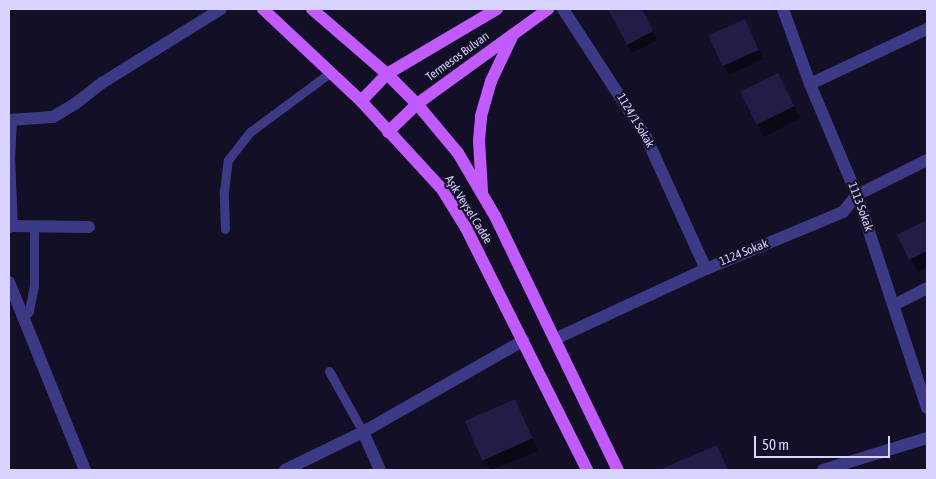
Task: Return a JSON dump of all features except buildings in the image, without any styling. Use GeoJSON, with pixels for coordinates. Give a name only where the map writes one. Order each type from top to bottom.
{"type":"FeatureCollection","features":[{"type":"Feature","properties":{"kind":"main road","name":"Aşık Veysel Cadde"},"geometry":{"type":"LineString","coordinates":[[264,9],[361,101],[442,189],[466,228],[524,340],[587,470]]}},
{"type":"Feature","properties":{"kind":"main road","name":"Aşık Veysel Cadde"},"geometry":{"type":"LineString","coordinates":[[312,9],[387,74],[417,104],[458,153],[482,193],[618,470]]}},
{"type":"Feature","properties":{"kind":"main road","name":"Termesos Bulvarı"},"geometry":{"type":"LineString","coordinates":[[361,101],[387,74],[497,9]]}},
{"type":"Feature","properties":{"kind":"main road","name":"Termesos Bulvarı"},"geometry":{"type":"LineString","coordinates":[[388,132],[417,104],[548,9]]}},
{"type":"Feature","properties":{"kind":"main road"},"geometry":{"type":"LineString","coordinates":[[482,193],[479,141],[481,116],[491,81],[514,34]]}},
{"type":"Feature","properties":{"kind":"street"},"geometry":{"type":"LineString","coordinates":[[10,120],[52,117],[75,104],[102,83],[221,9]]}},
{"type":"Feature","properties":{"kind":"street","name":"1124/1 Sokak"},"geometry":{"type":"LineString","coordinates":[[563,9],[646,137],[706,268]]}},
{"type":"Feature","properties":{"kind":"street","name":"1113 Sokak"},"geometry":{"type":"LineString","coordinates":[[783,9],[810,84],[857,195],[927,408]]}},
{"type":"Feature","properties":{"kind":"street"},"geometry":{"type":"LineString","coordinates":[[810,84],[927,29]]}},
{"type":"Feature","properties":{"kind":"street","name":"1124 Sokak"},"geometry":{"type":"LineString","coordinates":[[555,339],[706,268],[843,212],[857,195],[927,160]]}},
{"type":"Feature","properties":{"kind":"street"},"geometry":{"type":"LineString","coordinates":[[11,227],[89,227]]}},
{"type":"Feature","properties":{"kind":"street"},"geometry":{"type":"LineString","coordinates":[[9,282],[85,470]]}},
{"type":"Feature","properties":{"kind":"street"},"geometry":{"type":"LineString","coordinates":[[894,305],[927,288]]}},
{"type":"Feature","properties":{"kind":"street"},"geometry":{"type":"LineString","coordinates":[[285,470],[363,432],[524,340]]}},
{"type":"Feature","properties":{"kind":"street"},"geometry":{"type":"LineString","coordinates":[[363,432],[380,470]]}},
{"type":"Feature","properties":{"kind":"street"},"geometry":{"type":"LineString","coordinates":[[823,470],[927,438]]}},
{"type":"Feature","properties":{"kind":"lane"},"geometry":{"type":"LineString","coordinates":[[225,229],[224,190],[228,160],[250,132],[332,72]]}},
{"type":"Feature","properties":{"kind":"lane"},"geometry":{"type":"LineString","coordinates":[[10,120],[11,227]]}},
{"type":"Feature","properties":{"kind":"lane"},"geometry":{"type":"LineString","coordinates":[[23,318],[29,312],[34,286],[34,227]]}},
{"type":"Feature","properties":{"kind":"lane"},"geometry":{"type":"LineString","coordinates":[[328,371],[363,432]]}}]}
